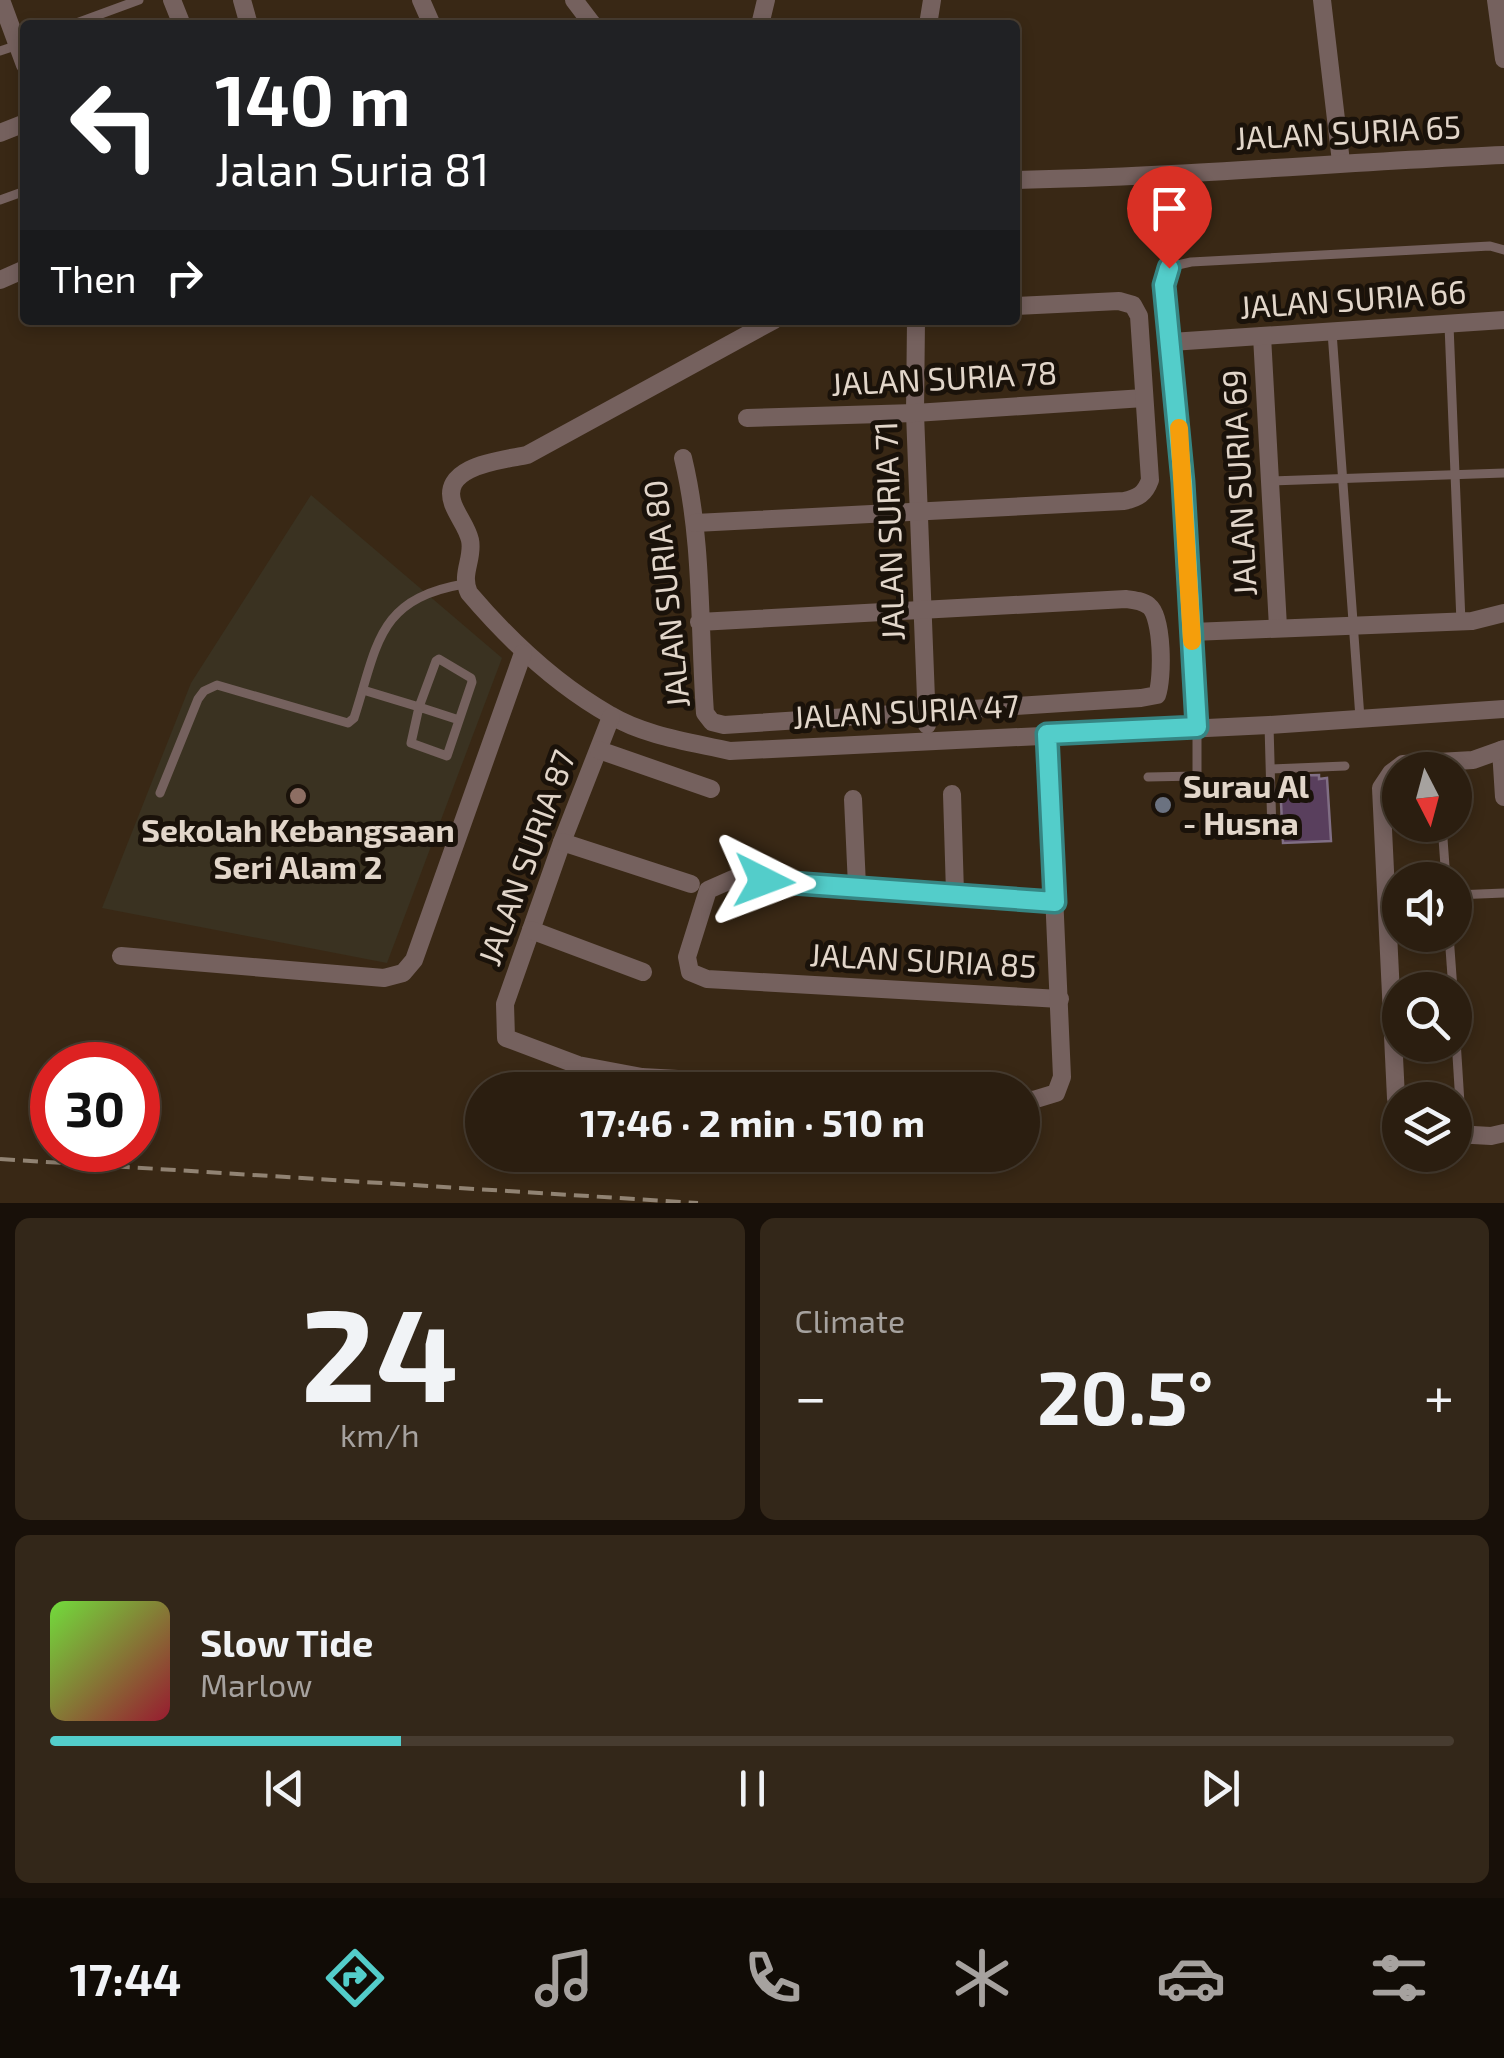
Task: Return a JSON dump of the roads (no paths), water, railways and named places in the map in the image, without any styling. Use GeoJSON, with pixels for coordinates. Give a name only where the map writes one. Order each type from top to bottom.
{"type":"FeatureCollection","features":[{"type":"Feature","properties":{"kind":"street"},"geometry":{"type":"LineString","coordinates":[[1,0],[14,46]]}},
{"type":"Feature","properties":{"kind":"street"},"geometry":{"type":"LineString","coordinates":[[574,0],[589,20]]}},
{"type":"Feature","properties":{"kind":"street"},"geometry":{"type":"LineString","coordinates":[[1322,0],[1341,162]]}},
{"type":"Feature","properties":{"kind":"street"},"geometry":{"type":"LineString","coordinates":[[1496,0],[1504,60]]}},
{"type":"Feature","properties":{"kind":"street","name":"JALAN SURIA 65"},"geometry":{"type":"LineString","coordinates":[[1020,180],[1150,176],[1504,154]]}},
{"type":"Feature","properties":{"kind":"street"},"geometry":{"type":"LineString","coordinates":[[695,523],[1138,498],[1150,480],[1139,316],[1134,304],[1119,301],[1020,306]]}},
{"type":"Feature","properties":{"kind":"street","name":"JALAN SURIA 66"},"geometry":{"type":"LineString","coordinates":[[1172,342],[1504,320]]}},
{"type":"Feature","properties":{"kind":"street"},"geometry":{"type":"LineString","coordinates":[[464,584],[472,544],[451,495],[464,472],[488,462],[527,455],[765,325]]}},
{"type":"Feature","properties":{"kind":"street","name":"JALAN SURIA 71"},"geometry":{"type":"LineString","coordinates":[[916,325],[915,413],[928,740]]}},
{"type":"Feature","properties":{"kind":"street","name":"JALAN SURIA 69"},"geometry":{"type":"LineString","coordinates":[[1262,336],[1278,627]]}},
{"type":"Feature","properties":{"kind":"street"},"geometry":{"type":"LineString","coordinates":[[1172,342],[1197,727]]}},
{"type":"Feature","properties":{"kind":"street","name":"JALAN SURIA 78"},"geometry":{"type":"LineString","coordinates":[[747,418],[915,413],[1144,398]]}},
{"type":"Feature","properties":{"kind":"street","name":"JALAN SURIA 80"},"geometry":{"type":"LineString","coordinates":[[683,458],[695,523],[705,713],[712,722],[724,725],[927,714]]}},
{"type":"Feature","properties":{"kind":"street","name":"JALAN SURIA 47"},"geometry":{"type":"LineString","coordinates":[[464,584],[523,653],[612,717],[673,738],[730,751],[1269,725],[1504,709]]}},
{"type":"Feature","properties":{"kind":"street"},"geometry":{"type":"LineString","coordinates":[[698,622],[1126,599],[1148,604],[1155,614],[1162,682],[1157,695],[927,714]]}},
{"type":"Feature","properties":{"kind":"street"},"geometry":{"type":"LineString","coordinates":[[1192,632],[1461,622],[1504,613]]}},
{"type":"Feature","properties":{"kind":"street"},"geometry":{"type":"LineString","coordinates":[[121,956],[384,978],[404,972],[414,960],[523,653]]}},
{"type":"Feature","properties":{"kind":"street","name":"JALAN SURIA 87"},"geometry":{"type":"LineString","coordinates":[[612,717],[530,930],[505,1004],[504,1021],[506,1038],[578,1065],[614,1072]]}},
{"type":"Feature","properties":{"kind":"street"},"geometry":{"type":"LineString","coordinates":[[1040,1098],[1056,1093],[1062,1078],[1047,734]]}},
{"type":"Feature","properties":{"kind":"street"},"geometry":{"type":"LineString","coordinates":[[599,750],[711,788]]}},
{"type":"Feature","properties":{"kind":"street"},"geometry":{"type":"LineString","coordinates":[[1472,760],[1503,750],[1504,797]]}},
{"type":"Feature","properties":{"kind":"street"},"geometry":{"type":"LineString","coordinates":[[952,794],[956,892]]}},
{"type":"Feature","properties":{"kind":"street"},"geometry":{"type":"LineString","coordinates":[[853,798],[857,886]]}},
{"type":"Feature","properties":{"kind":"street"},"geometry":{"type":"LineString","coordinates":[[562,842],[699,887],[733,879],[1055,902]]}},
{"type":"Feature","properties":{"kind":"street","name":"JALAN SURIA 85"},"geometry":{"type":"LineString","coordinates":[[699,887],[687,957],[690,972],[708,979],[1060,1000]]}},
{"type":"Feature","properties":{"kind":"street"},"geometry":{"type":"LineString","coordinates":[[530,930],[643,972]]}},
{"type":"Feature","properties":{"kind":"street"},"geometry":{"type":"LineString","coordinates":[[1394,952],[1397,1082]]}},
{"type":"Feature","properties":{"kind":"street"},"geometry":{"type":"LineString","coordinates":[[1472,1135],[1504,1133]]}},
{"type":"Feature","properties":{"kind":"lane"},"geometry":{"type":"LineString","coordinates":[[85,20],[139,0]]}},
{"type":"Feature","properties":{"kind":"lane"},"geometry":{"type":"LineString","coordinates":[[1172,342],[1164,285],[1169,268],[1192,262],[1490,246],[1504,250]]}},
{"type":"Feature","properties":{"kind":"lane"},"geometry":{"type":"LineString","coordinates":[[1448,324],[1461,622]]}},
{"type":"Feature","properties":{"kind":"lane"},"geometry":{"type":"LineString","coordinates":[[1332,332],[1360,718]]}},
{"type":"Feature","properties":{"kind":"lane"},"geometry":{"type":"LineString","coordinates":[[1270,481],[1504,472]]}},
{"type":"Feature","properties":{"kind":"lane"},"geometry":{"type":"LineString","coordinates":[[160,794],[198,699],[210,686],[341,723],[354,718],[381,636],[399,609],[432,590],[464,584]]}},
{"type":"Feature","properties":{"kind":"lane"},"geometry":{"type":"LineString","coordinates":[[440,659],[471,678],[447,756],[410,743],[419,707],[436,661],[440,659]]}},
{"type":"Feature","properties":{"kind":"lane"},"geometry":{"type":"LineString","coordinates":[[363,690],[458,720]]}},
{"type":"Feature","properties":{"kind":"lane"},"geometry":{"type":"LineString","coordinates":[[1269,725],[1272,834]]}},
{"type":"Feature","properties":{"kind":"lane"},"geometry":{"type":"LineString","coordinates":[[1148,777],[1197,776],[1197,727]]}},
{"type":"Feature","properties":{"kind":"lane"},"geometry":{"type":"LineString","coordinates":[[1271,769],[1345,766]]}},
{"type":"Feature","properties":{"kind":"lane"},"geometry":{"type":"LineString","coordinates":[[1472,894],[1504,893]]}},
{"type":"Feature","properties":{"kind":"railway"},"geometry":{"type":"LineString","coordinates":[[0,1159],[698,1203]]}},
{"type":"Feature","properties":{"kind":"place","name":"Sekolah Kebangsaan Seri Alam 2"},"geometry":{"type":"Point","coordinates":[298,796]}},
{"type":"Feature","properties":{"kind":"place","name":"Surau Al - Husna"},"geometry":{"type":"Point","coordinates":[1163,805]}}]}
